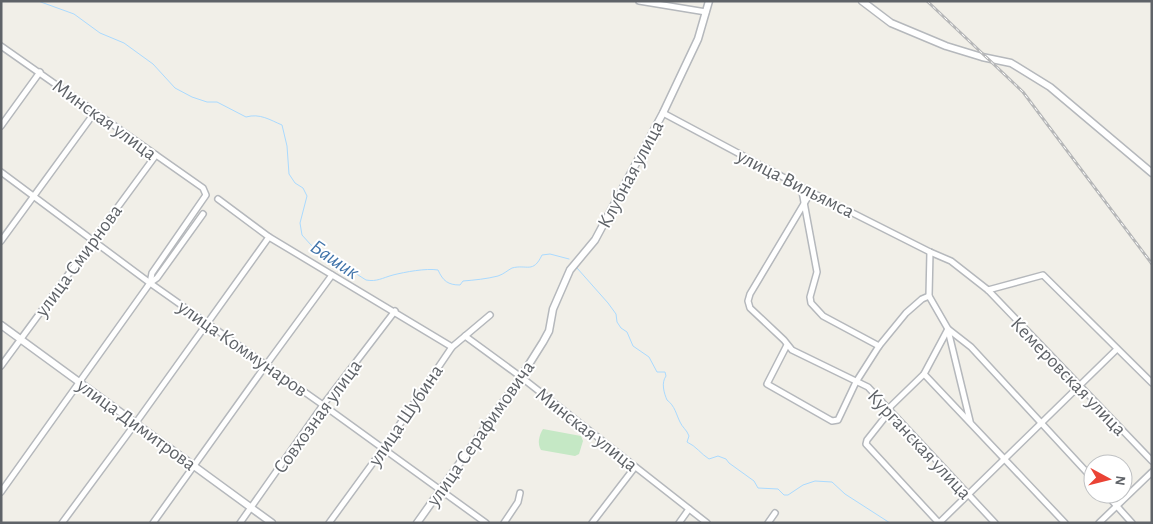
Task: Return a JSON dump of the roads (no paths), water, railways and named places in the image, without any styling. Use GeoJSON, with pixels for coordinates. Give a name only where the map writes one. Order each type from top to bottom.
{"type":"FeatureCollection","features":[{"type":"Feature","properties":{"kind":"street"},"geometry":{"type":"LineString","coordinates":[[639,1],[706,12]]}},
{"type":"Feature","properties":{"kind":"street","name":"Клубная улица"},"geometry":{"type":"LineString","coordinates":[[543,342],[549,331],[553,309],[570,270],[595,240],[663,113],[696,44],[710,1]]}},
{"type":"Feature","properties":{"kind":"street"},"geometry":{"type":"LineString","coordinates":[[862,1],[891,23],[946,46],[982,57],[1011,62],[1050,87],[1152,173]]}},
{"type":"Feature","properties":{"kind":"street","name":"Минская улица"},"geometry":{"type":"LineString","coordinates":[[1,46],[203,188],[206,195],[188,222]]}},
{"type":"Feature","properties":{"kind":"street"},"geometry":{"type":"LineString","coordinates":[[1,126],[40,72]]}},
{"type":"Feature","properties":{"kind":"street"},"geometry":{"type":"LineString","coordinates":[[1,241],[95,112]]}},
{"type":"Feature","properties":{"kind":"street","name":"улица Вильямса"},"geometry":{"type":"LineString","coordinates":[[663,113],[811,192],[951,261],[988,290]]}},
{"type":"Feature","properties":{"kind":"street","name":"улица Смирнова"},"geometry":{"type":"LineString","coordinates":[[1,366],[156,155]]}},
{"type":"Feature","properties":{"kind":"street","name":"улица Коммунаров"},"geometry":{"type":"LineString","coordinates":[[1,172],[150,282],[323,404],[486,523]]}},
{"type":"Feature","properties":{"kind":"street"},"geometry":{"type":"LineString","coordinates":[[801,186],[803,206],[817,272],[810,297],[811,303],[823,316],[879,346]]}},
{"type":"Feature","properties":{"kind":"street"},"geometry":{"type":"LineString","coordinates":[[803,206],[811,192]]}},
{"type":"Feature","properties":{"kind":"street"},"geometry":{"type":"LineString","coordinates":[[218,199],[269,237],[452,347]]}},
{"type":"Feature","properties":{"kind":"street","name":"Курганская улица"},"geometry":{"type":"LineString","coordinates":[[803,206],[750,294],[748,301],[750,308],[792,350],[868,387],[995,523]]}},
{"type":"Feature","properties":{"kind":"street"},"geometry":{"type":"LineString","coordinates":[[150,282],[157,278],[203,214]]}},
{"type":"Feature","properties":{"kind":"street"},"geometry":{"type":"LineString","coordinates":[[1,492],[150,282],[152,273],[188,222],[194,226]]}},
{"type":"Feature","properties":{"kind":"street"},"geometry":{"type":"LineString","coordinates":[[62,523],[269,237]]}},
{"type":"Feature","properties":{"kind":"street"},"geometry":{"type":"LineString","coordinates":[[930,252],[929,296],[948,330],[970,422]]}},
{"type":"Feature","properties":{"kind":"street"},"geometry":{"type":"LineString","coordinates":[[153,523],[332,275]]}},
{"type":"Feature","properties":{"kind":"street"},"geometry":{"type":"LineString","coordinates":[[988,290],[1043,275],[1152,383]]}},
{"type":"Feature","properties":{"kind":"street","name":"Кемеровская улица"},"geometry":{"type":"LineString","coordinates":[[988,290],[1152,461]]}},
{"type":"Feature","properties":{"kind":"street"},"geometry":{"type":"LineString","coordinates":[[787,344],[767,384],[832,421],[838,420],[856,382],[879,346],[906,313],[922,299],[929,296]]}},
{"type":"Feature","properties":{"kind":"street","name":"Совхозная улица"},"geometry":{"type":"LineString","coordinates":[[240,523],[323,404],[395,311]]}},
{"type":"Feature","properties":{"kind":"street","name":"улица Шубина"},"geometry":{"type":"LineString","coordinates":[[329,523],[383,449],[452,347],[490,315]]}},
{"type":"Feature","properties":{"kind":"street","name":"улица Димитрова"},"geometry":{"type":"LineString","coordinates":[[1,325],[272,523]]}},
{"type":"Feature","properties":{"kind":"street"},"geometry":{"type":"LineString","coordinates":[[948,330],[924,374],[891,406],[866,444],[939,523],[1040,422],[1117,349]]}},
{"type":"Feature","properties":{"kind":"street"},"geometry":{"type":"LineString","coordinates":[[948,330],[971,347],[1083,468]]}},
{"type":"Feature","properties":{"kind":"street","name":"Минская улица"},"geometry":{"type":"LineString","coordinates":[[465,336],[521,377],[707,523]]}},
{"type":"Feature","properties":{"kind":"street","name":"улица Серафимовича"},"geometry":{"type":"LineString","coordinates":[[417,523],[521,377],[543,342]]}},
{"type":"Feature","properties":{"kind":"street"},"geometry":{"type":"LineString","coordinates":[[924,374],[1065,523]]}},
{"type":"Feature","properties":{"kind":"street"},"geometry":{"type":"LineString","coordinates":[[592,523],[635,467]]}},
{"type":"Feature","properties":{"kind":"street"},"geometry":{"type":"LineString","coordinates":[[1099,523],[1152,472]]}},
{"type":"Feature","properties":{"kind":"street"},"geometry":{"type":"LineString","coordinates":[[504,523],[518,502],[520,493]]}},
{"type":"Feature","properties":{"kind":"street"},"geometry":{"type":"LineString","coordinates":[[1116,505],[1132,523]]}},
{"type":"Feature","properties":{"kind":"street"},"geometry":{"type":"LineString","coordinates":[[679,523],[689,509]]}},
{"type":"Feature","properties":{"kind":"street"},"geometry":{"type":"LineString","coordinates":[[768,523],[775,513]]}},
{"type":"Feature","properties":{"kind":"waterway","name":"Башик"},"geometry":{"type":"LineString","coordinates":[[38,1],[74,14],[100,33],[124,43],[153,64],[175,88],[192,97],[207,102],[217,102],[246,117],[260,116],[282,125],[287,146],[289,174],[295,183],[303,188],[307,196],[300,223],[302,235],[311,245],[366,280],[376,280],[422,270],[438,270],[446,282],[460,285],[463,281],[498,276],[512,268],[533,266],[542,255],[550,254],[569,259]]}},
{"type":"Feature","properties":{"kind":"waterway","name":"Башик"},"geometry":{"type":"LineString","coordinates":[[577,268],[616,314],[617,322],[627,332],[633,346],[649,357],[657,372],[665,372],[666,376],[663,385],[665,394],[689,436],[687,442],[709,459],[718,456],[726,459],[754,481],[758,488],[778,489],[784,495],[788,495],[803,485],[815,481],[832,482],[845,494],[890,523]]}},
{"type":"Feature","properties":{"kind":"railway"},"geometry":{"type":"LineString","coordinates":[[927,1],[1023,92],[1152,264]]}}]}
